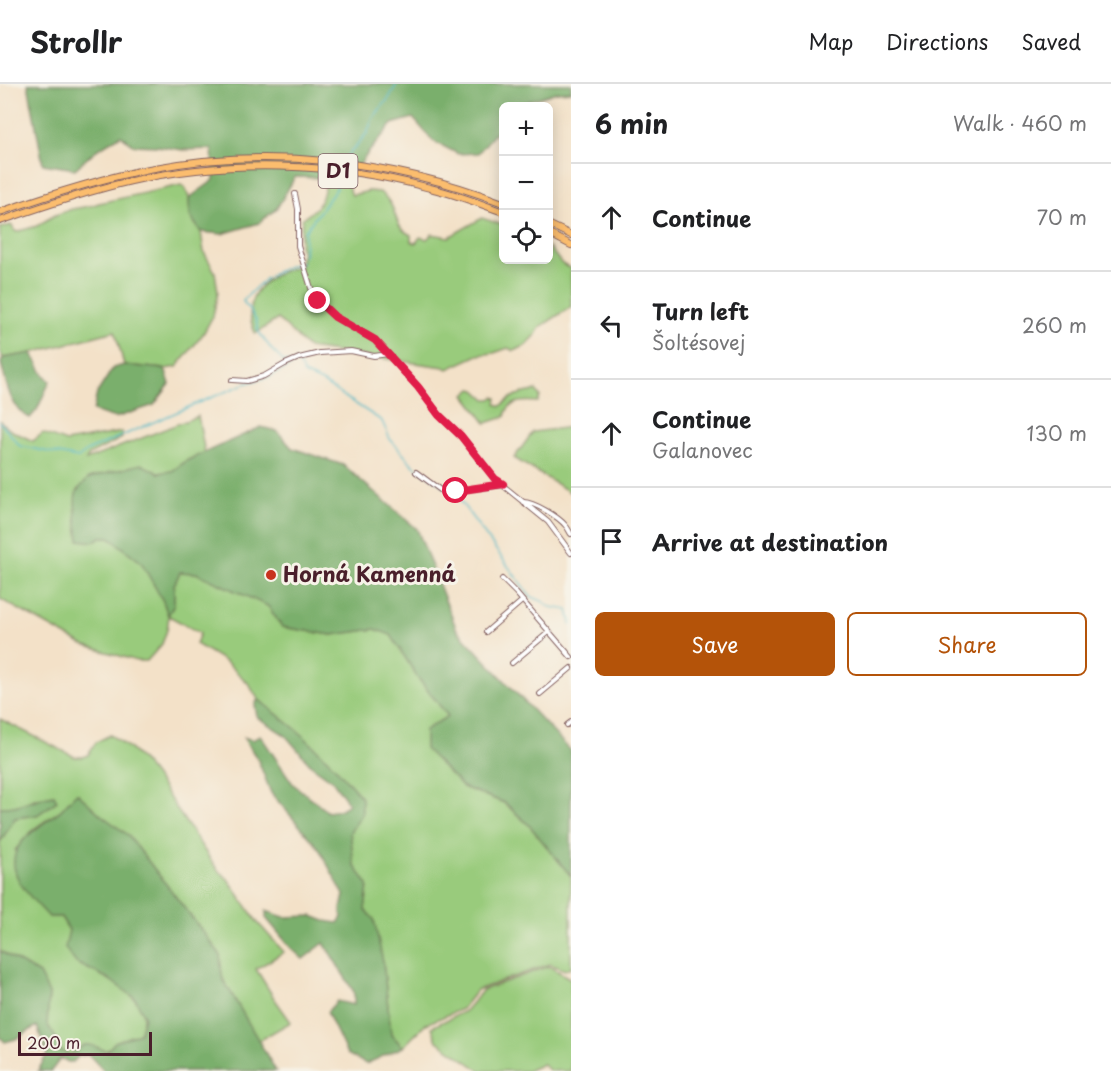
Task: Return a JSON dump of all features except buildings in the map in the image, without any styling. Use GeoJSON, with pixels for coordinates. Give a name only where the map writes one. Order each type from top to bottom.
{"type":"FeatureCollection","features":[{"type":"Feature","properties":{"kind":"highway","name":"D1"},"geometry":{"type":"LineString","coordinates":[[0,212],[85,184],[127,173],[174,164],[224,159],[284,158],[356,164],[393,170],[452,185],[499,202]]}},
{"type":"Feature","properties":{"kind":"highway","name":"D1"},"geometry":{"type":"LineString","coordinates":[[0,221],[74,196],[132,181],[178,172],[223,168],[282,167],[328,170],[393,179],[451,194],[499,210]]}},
{"type":"Feature","properties":{"kind":"highway"},"geometry":{"type":"LineString","coordinates":[[553,226],[571,235]]}},
{"type":"Feature","properties":{"kind":"highway"},"geometry":{"type":"LineString","coordinates":[[553,235],[571,245]]}},
{"type":"Feature","properties":{"kind":"street"},"geometry":{"type":"LineString","coordinates":[[295,194],[298,209],[298,246],[311,288],[318,301],[335,317],[375,340],[418,387],[439,415],[461,436],[495,479],[548,522],[571,553]]}},
{"type":"Feature","properties":{"kind":"street"},"geometry":{"type":"LineString","coordinates":[[232,380],[247,381],[264,376],[285,363],[320,353],[351,351],[374,356],[388,354]]}},
{"type":"Feature","properties":{"kind":"street"},"geometry":{"type":"LineString","coordinates":[[416,472],[447,495],[503,484]]}},
{"type":"Feature","properties":{"kind":"street"},"geometry":{"type":"LineString","coordinates":[[522,501],[538,506],[565,524],[571,534]]}},
{"type":"Feature","properties":{"kind":"street"},"geometry":{"type":"LineString","coordinates":[[501,579],[516,593],[571,657]]}},
{"type":"Feature","properties":{"kind":"street"},"geometry":{"type":"LineString","coordinates":[[486,632],[522,601]]}},
{"type":"Feature","properties":{"kind":"street"},"geometry":{"type":"LineString","coordinates":[[513,663],[549,632]]}},
{"type":"Feature","properties":{"kind":"street"},"geometry":{"type":"LineString","coordinates":[[540,694],[571,668]]}},
{"type":"Feature","properties":{"kind":"green space"},"geometry":{"type":"Polygon","coordinates":[[[28,84],[571,84],[571,91],[557,92],[525,102],[499,102],[499,129],[478,153],[458,154],[433,141],[413,118],[392,124],[347,183],[326,178],[295,177],[277,208],[259,223],[222,234],[201,232],[190,216],[189,198],[214,180],[212,149],[183,150],[133,145],[121,135],[95,151],[75,169],[43,164],[28,84]]]}},
{"type":"Feature","properties":{"kind":"green space"},"geometry":{"type":"Polygon","coordinates":[[[326,178],[347,183],[352,195],[369,191],[380,192],[393,208],[401,228],[411,235],[411,241],[416,243],[420,237],[427,239],[432,234],[449,237],[482,218],[499,224],[499,264],[553,264],[553,252],[561,263],[571,269],[571,307],[540,327],[525,346],[514,351],[508,348],[478,355],[448,369],[308,348],[278,319],[255,334],[250,309],[252,299],[271,278],[300,266],[302,219],[320,202],[326,178]]]}},
{"type":"Feature","properties":{"kind":"green space"},"geometry":{"type":"Polygon","coordinates":[[[181,185],[185,187],[189,198],[190,216],[201,232],[204,252],[215,272],[218,292],[213,316],[203,334],[177,367],[165,369],[124,365],[115,331],[32,353],[3,358],[0,351],[0,228],[11,225],[16,232],[37,226],[53,216],[72,209],[181,185]]]}},
{"type":"Feature","properties":{"kind":"green space"},"geometry":{"type":"Polygon","coordinates":[[[32,353],[44,375],[50,381],[37,410],[30,418],[23,414],[13,402],[1,363],[3,358],[32,353]]]}},
{"type":"Feature","properties":{"kind":"green space"},"geometry":{"type":"Polygon","coordinates":[[[124,365],[165,369],[170,384],[154,405],[115,418],[93,411],[97,393],[113,368],[124,365]]]}},
{"type":"Feature","properties":{"kind":"green space"},"geometry":{"type":"Polygon","coordinates":[[[472,389],[486,399],[497,398],[496,404],[501,406],[512,397],[522,393],[536,390],[540,396],[538,402],[517,403],[509,407],[505,417],[486,423],[465,395],[472,389]]]}},
{"type":"Feature","properties":{"kind":"green space"},"geometry":{"type":"Polygon","coordinates":[[[198,416],[205,453],[188,460],[172,471],[159,473],[101,537],[109,537],[141,562],[163,601],[168,615],[174,605],[174,585],[180,572],[196,573],[268,606],[282,627],[332,635],[375,629],[392,635],[418,678],[448,716],[463,787],[504,803],[529,825],[571,876],[571,967],[565,970],[550,964],[477,990],[462,1009],[426,1024],[403,1047],[391,1034],[383,962],[365,910],[368,886],[354,865],[350,832],[362,814],[336,768],[298,731],[258,699],[248,683],[226,662],[196,644],[200,633],[169,616],[162,644],[147,661],[137,661],[83,645],[0,599],[0,421],[10,430],[33,441],[43,433],[66,442],[122,432],[122,438],[89,455],[86,460],[198,416]]]}},
{"type":"Feature","properties":{"kind":"green space"},"geometry":{"type":"Polygon","coordinates":[[[261,427],[277,431],[292,448],[343,465],[417,529],[457,630],[571,751],[571,876],[529,825],[505,803],[463,787],[425,749],[425,730],[448,716],[418,678],[391,635],[375,629],[332,635],[282,627],[268,606],[196,573],[180,572],[174,585],[174,605],[168,615],[163,601],[141,562],[109,537],[101,537],[93,542],[79,540],[75,498],[78,490],[89,478],[141,464],[159,473],[172,471],[188,460],[261,427]]]}},
{"type":"Feature","properties":{"kind":"green space"},"geometry":{"type":"Polygon","coordinates":[[[571,427],[571,493],[514,458],[533,432],[571,427]]]}},
{"type":"Feature","properties":{"kind":"green space"},"geometry":{"type":"Polygon","coordinates":[[[258,699],[298,731],[336,768],[362,798],[362,814],[350,832],[354,865],[368,885],[365,910],[374,919],[383,962],[391,1034],[403,1047],[366,1064],[347,1054],[327,1012],[337,1001],[354,1005],[354,992],[324,943],[303,959],[266,918],[266,911],[284,917],[312,916],[338,923],[342,917],[344,895],[318,847],[271,793],[258,760],[243,737],[253,740],[260,735],[293,784],[328,812],[339,810],[349,804],[332,780],[311,765],[285,735],[257,717],[255,705],[258,699]]]}},
{"type":"Feature","properties":{"kind":"green space"},"geometry":{"type":"Polygon","coordinates":[[[0,719],[75,757],[88,755],[96,742],[110,735],[140,759],[164,789],[217,869],[228,879],[258,923],[284,952],[256,969],[291,1022],[258,1041],[222,977],[220,954],[128,835],[77,793],[62,809],[35,828],[15,850],[49,917],[61,917],[69,930],[76,963],[105,977],[133,997],[139,1005],[143,1019],[140,1033],[115,1042],[107,1051],[84,1045],[71,1055],[61,1051],[59,1043],[47,1024],[49,994],[39,974],[0,951],[0,842],[15,818],[37,815],[57,801],[54,795],[37,798],[13,807],[0,807],[0,719]]]}},
{"type":"Feature","properties":{"kind":"green space"},"geometry":{"type":"Polygon","coordinates":[[[77,793],[128,835],[220,954],[222,977],[276,1071],[104,1071],[89,1055],[79,1056],[73,1062],[61,1058],[51,1071],[38,1071],[47,1054],[37,1026],[16,1039],[5,1042],[0,1037],[0,951],[39,974],[49,994],[47,1024],[59,1043],[61,1051],[71,1055],[84,1045],[92,1045],[107,1051],[115,1042],[140,1033],[144,1016],[135,998],[107,978],[76,963],[65,948],[69,930],[61,917],[49,917],[25,891],[14,868],[14,857],[24,839],[61,810],[77,793]]]}},
{"type":"Feature","properties":{"kind":"green space"},"geometry":{"type":"Polygon","coordinates":[[[54,795],[57,801],[37,815],[15,818],[0,842],[0,807],[14,806],[54,795]]]}},
{"type":"Feature","properties":{"kind":"green space"},"geometry":{"type":"Polygon","coordinates":[[[549,966],[571,979],[571,1071],[550,1071],[543,1064],[527,1071],[481,1071],[437,1041],[432,1027],[465,1011],[483,990],[549,966]]]}},
{"type":"Feature","properties":{"kind":"waterway"},"geometry":{"type":"LineString","coordinates":[[343,161],[367,133],[373,118],[397,84]]}},
{"type":"Feature","properties":{"kind":"waterway"},"geometry":{"type":"LineString","coordinates":[[304,258],[305,231],[337,188],[333,179],[336,173]]}},
{"type":"Feature","properties":{"kind":"waterway"},"geometry":{"type":"LineString","coordinates":[[288,362],[284,362],[272,350],[258,331],[256,320],[243,301],[270,276],[303,262]]}},
{"type":"Feature","properties":{"kind":"waterway"},"geometry":{"type":"LineString","coordinates":[[295,362],[298,362],[304,374],[322,382],[382,421],[390,439],[413,465],[451,491]]}},
{"type":"Feature","properties":{"kind":"waterway"},"geometry":{"type":"LineString","coordinates":[[0,422],[20,446],[78,458],[87,451],[247,383],[269,377],[296,363]]}},
{"type":"Feature","properties":{"kind":"waterway"},"geometry":{"type":"LineString","coordinates":[[455,494],[530,596],[550,607],[568,610],[571,624]]}},
{"type":"Feature","properties":{"kind":"place","name":"Horná Kamenná"},"geometry":{"type":"Point","coordinates":[271,575]}},
{"type":"Feature","properties":{"kind":"route"},"geometry":{"type":"LineString","coordinates":[[318,301],[335,317],[375,340],[418,387],[439,415],[461,436],[495,479],[503,484],[456,491]]}}]}
